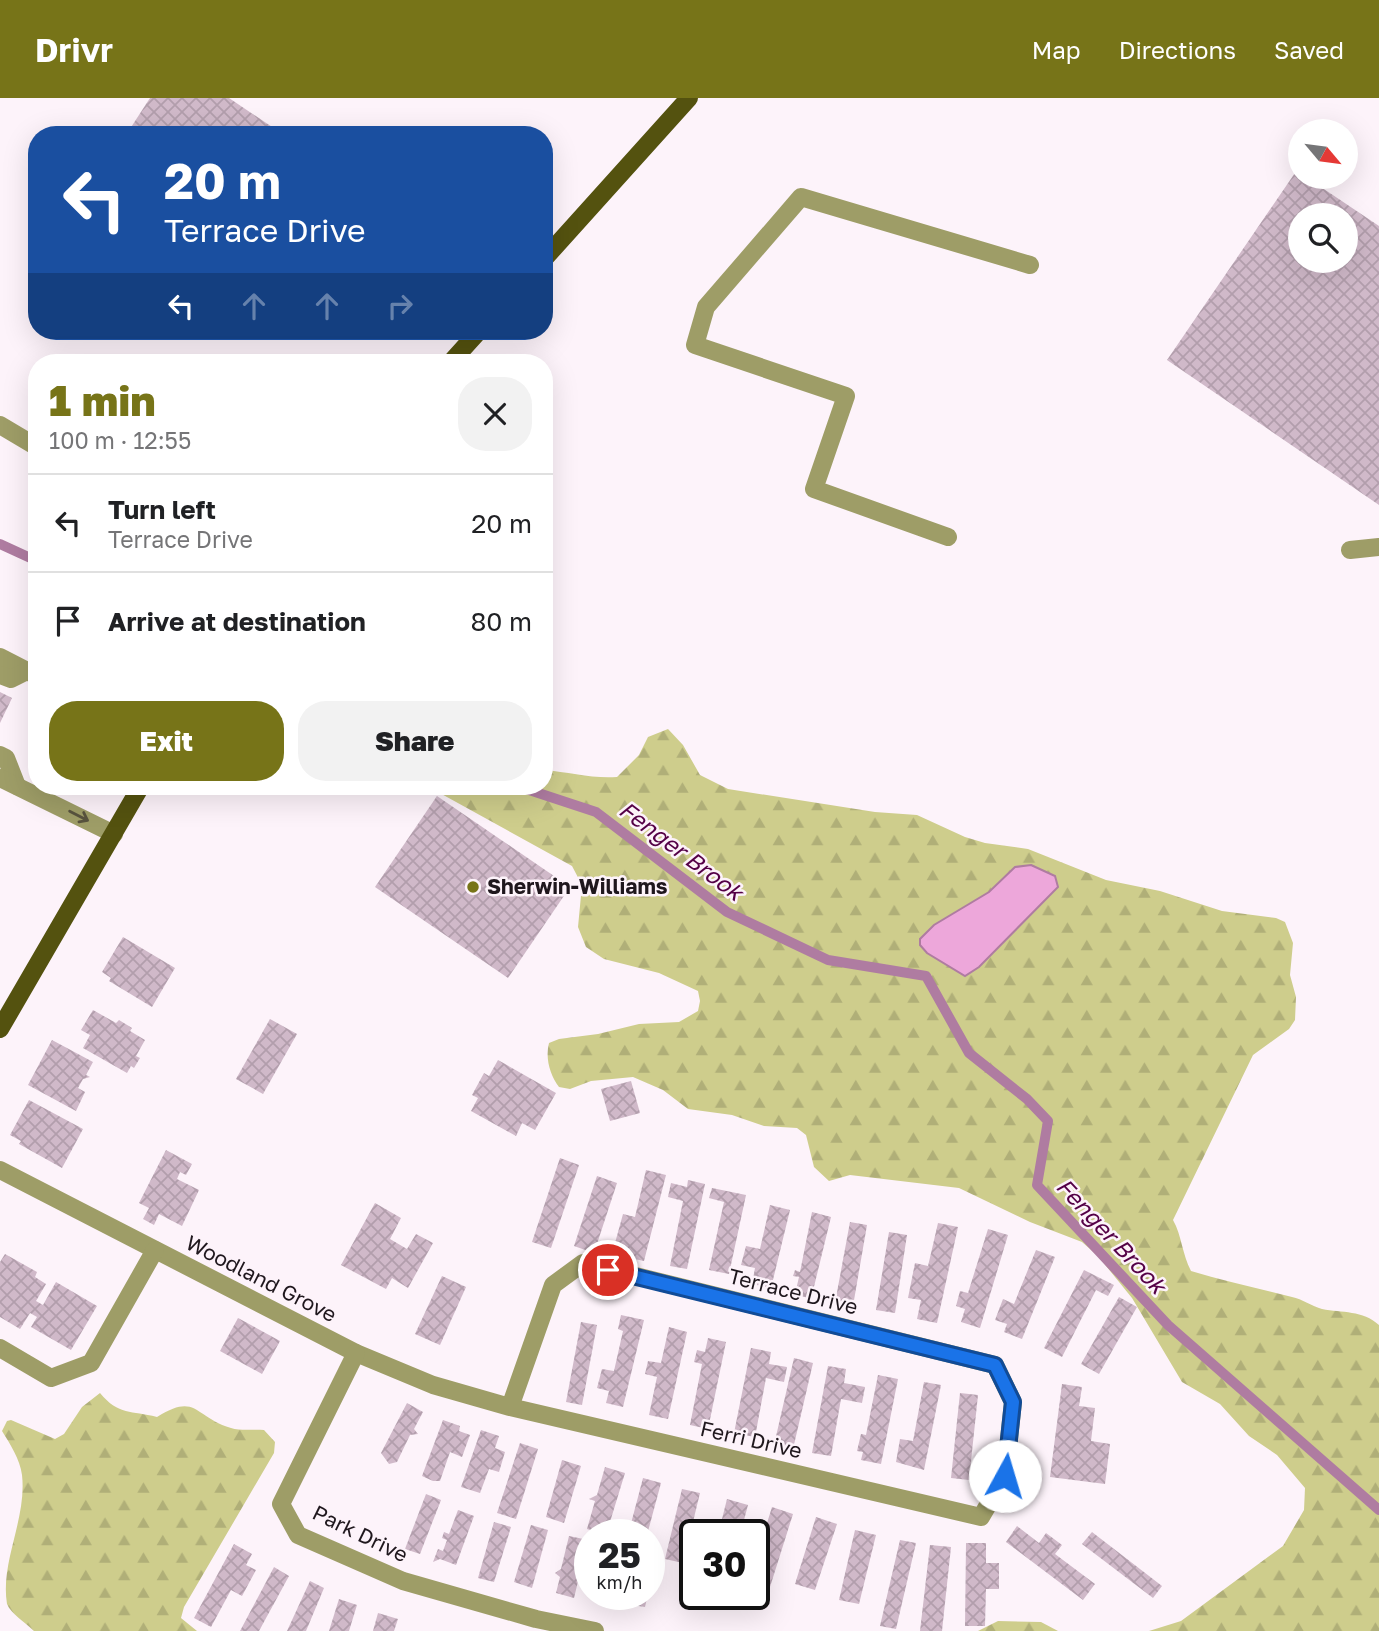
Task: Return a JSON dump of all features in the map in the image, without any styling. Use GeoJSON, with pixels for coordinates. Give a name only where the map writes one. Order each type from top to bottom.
{"type":"FeatureCollection","features":[{"type":"Feature","properties":{"kind":"main road"},"geometry":{"type":"LineString","coordinates":[[553,249],[689,98]]}},
{"type":"Feature","properties":{"kind":"main road"},"geometry":{"type":"LineString","coordinates":[[458,354],[471,340]]}},
{"type":"Feature","properties":{"kind":"main road"},"geometry":{"type":"LineString","coordinates":[[0,1029],[137,795]]}},
{"type":"Feature","properties":{"kind":"street"},"geometry":{"type":"LineString","coordinates":[[948,537],[814,489],[846,396],[695,345],[706,307],[801,197],[1030,265]]}},
{"type":"Feature","properties":{"kind":"street"},"geometry":{"type":"LineString","coordinates":[[0,425],[28,442]]}},
{"type":"Feature","properties":{"kind":"street"},"geometry":{"type":"LineString","coordinates":[[1350,550],[1379,547]]}},
{"type":"Feature","properties":{"kind":"street"},"geometry":{"type":"LineString","coordinates":[[0,657],[28,672]]}},
{"type":"Feature","properties":{"kind":"street"},"geometry":{"type":"LineString","coordinates":[[0,675],[11,679],[28,675]]}},
{"type":"Feature","properties":{"kind":"street"},"geometry":{"type":"LineString","coordinates":[[0,755],[6,758],[17,786]]}},
{"type":"Feature","properties":{"kind":"street"},"geometry":{"type":"LineString","coordinates":[[0,778],[28,791]]}},
{"type":"Feature","properties":{"kind":"street"},"geometry":{"type":"LineString","coordinates":[[35,795],[114,834]]}},
{"type":"Feature","properties":{"kind":"street","name":"Woodland Grove"},"geometry":{"type":"LineString","coordinates":[[0,1170],[356,1353],[433,1385],[510,1407]]}},
{"type":"Feature","properties":{"kind":"street"},"geometry":{"type":"LineString","coordinates":[[0,1348],[51,1378],[91,1363],[155,1250]]}},
{"type":"Feature","properties":{"kind":"street","name":"Terrace Drive"},"geometry":{"type":"LineString","coordinates":[[510,1407],[553,1285],[583,1263],[995,1365],[1013,1402],[1005,1476],[981,1517]]}},
{"type":"Feature","properties":{"kind":"street","name":"Park Drive"},"geometry":{"type":"LineString","coordinates":[[356,1353],[281,1504],[299,1535],[403,1581],[536,1619],[596,1631]]}},
{"type":"Feature","properties":{"kind":"street","name":"Ferri Drive"},"geometry":{"type":"LineString","coordinates":[[510,1407],[981,1517]]}},
{"type":"Feature","properties":{"kind":"green space"},"geometry":{"type":"Polygon","coordinates":[[[668,729],[683,745],[700,775],[728,789],[875,812],[917,815],[965,837],[985,843],[1028,849],[1106,880],[1160,891],[1222,911],[1276,918],[1285,922],[1293,943],[1290,975],[1296,997],[1295,1020],[1289,1029],[1253,1055],[1173,1220],[1191,1271],[1296,1298],[1322,1309],[1359,1314],[1379,1325],[1379,1631],[1149,1631],[1181,1621],[1283,1546],[1304,1510],[1305,1488],[1277,1455],[1249,1436],[1220,1404],[1182,1382],[1132,1298],[1098,1256],[1082,1242],[1030,1222],[959,1188],[850,1175],[829,1181],[814,1167],[806,1135],[797,1128],[764,1126],[732,1115],[688,1109],[663,1090],[633,1077],[591,1081],[570,1089],[559,1087],[549,1066],[549,1043],[639,1024],[679,1022],[698,1011],[698,991],[659,973],[604,959],[586,947],[578,927],[582,885],[572,866],[443,795],[553,795],[553,771],[617,777],[639,755],[648,737],[668,729]],[[1015,867],[989,892],[934,925],[965,976],[979,967],[1058,887],[1015,867]]]}},
{"type":"Feature","properties":{"kind":"green space"},"geometry":{"type":"Polygon","coordinates":[[[100,1393],[113,1405],[126,1411],[157,1417],[170,1410],[188,1407],[231,1428],[264,1430],[275,1442],[274,1453],[184,1607],[181,1618],[197,1631],[34,1631],[15,1615],[7,1604],[7,1572],[23,1491],[19,1463],[2,1431],[7,1421],[11,1420],[55,1439],[64,1434],[82,1407],[100,1393]]]}},
{"type":"Feature","properties":{"kind":"green space"},"geometry":{"type":"Polygon","coordinates":[[[998,1621],[1041,1622],[1058,1631],[978,1631],[998,1621]]]}},
{"type":"Feature","properties":{"kind":"shaded area"},"geometry":{"type":"Polygon","coordinates":[[[1031,865],[1055,876],[1058,887],[979,967],[965,976],[927,953],[920,945],[920,939],[934,925],[989,892],[1015,867],[1031,865]]]}},
{"type":"Feature","properties":{"kind":"building"},"geometry":{"type":"Polygon","coordinates":[[[150,98],[229,98],[271,126],[132,126],[150,98]]]}},
{"type":"Feature","properties":{"kind":"building"},"geometry":{"type":"Polygon","coordinates":[[[1288,183],[1288,189],[1324,189],[1345,203],[1288,203],[1288,273],[1358,273],[1358,212],[1379,226],[1379,505],[1167,360],[1288,183]]]}},
{"type":"Feature","properties":{"kind":"building"},"geometry":{"type":"Polygon","coordinates":[[[0,692],[12,698],[0,723],[0,692]]]}},
{"type":"Feature","properties":{"kind":"building","name":"Sherwin-Williams"},"geometry":{"type":"Polygon","coordinates":[[[437,796],[570,887],[508,978],[375,887],[437,796]]]}},
{"type":"Feature","properties":{"kind":"building"},"geometry":{"type":"Polygon","coordinates":[[[123,937],[175,968],[152,1007],[109,981],[111,978],[102,972],[123,937]]]}},
{"type":"Feature","properties":{"kind":"building"},"geometry":{"type":"Polygon","coordinates":[[[93,1010],[116,1023],[119,1020],[145,1040],[136,1056],[140,1058],[127,1073],[83,1048],[90,1035],[81,1030],[93,1010]]]}},
{"type":"Feature","properties":{"kind":"building"},"geometry":{"type":"Polygon","coordinates":[[[270,1019],[297,1034],[263,1094],[236,1079],[270,1019]]]}},
{"type":"Feature","properties":{"kind":"building"},"geometry":{"type":"Polygon","coordinates":[[[52,1040],[93,1062],[86,1075],[90,1077],[83,1079],[78,1088],[85,1092],[76,1111],[28,1085],[52,1040]]]}},
{"type":"Feature","properties":{"kind":"building"},"geometry":{"type":"Polygon","coordinates":[[[498,1060],[556,1093],[535,1130],[522,1123],[516,1136],[471,1111],[478,1098],[472,1095],[484,1073],[489,1076],[498,1060]]]}},
{"type":"Feature","properties":{"kind":"building"},"geometry":{"type":"Polygon","coordinates":[[[631,1081],[640,1113],[610,1121],[601,1089],[631,1081]]]}},
{"type":"Feature","properties":{"kind":"building"},"geometry":{"type":"Polygon","coordinates":[[[29,1100],[83,1129],[62,1168],[19,1144],[21,1141],[10,1135],[29,1100]]]}},
{"type":"Feature","properties":{"kind":"building"},"geometry":{"type":"Polygon","coordinates":[[[166,1150],[192,1164],[186,1175],[180,1172],[177,1179],[199,1190],[182,1226],[159,1214],[154,1225],[143,1219],[149,1208],[139,1203],[166,1150]]]}},
{"type":"Feature","properties":{"kind":"building"},"geometry":{"type":"Polygon","coordinates":[[[560,1158],[579,1165],[551,1248],[532,1242],[560,1158]]]}},
{"type":"Feature","properties":{"kind":"building"},"geometry":{"type":"Polygon","coordinates":[[[646,1170],[666,1175],[644,1261],[625,1257],[626,1254],[620,1252],[622,1245],[615,1243],[623,1214],[635,1217],[646,1170]]]}},
{"type":"Feature","properties":{"kind":"building"},"geometry":{"type":"Polygon","coordinates":[[[597,1176],[617,1183],[594,1253],[574,1246],[597,1176]]]}},
{"type":"Feature","properties":{"kind":"building"},"geometry":{"type":"Polygon","coordinates":[[[688,1180],[705,1184],[687,1269],[670,1266],[683,1201],[668,1197],[671,1183],[687,1187],[688,1180]]]}},
{"type":"Feature","properties":{"kind":"building"},"geometry":{"type":"Polygon","coordinates":[[[712,1188],[746,1195],[729,1274],[709,1270],[724,1202],[709,1198],[712,1188]]]}},
{"type":"Feature","properties":{"kind":"building"},"geometry":{"type":"Polygon","coordinates":[[[375,1203],[401,1218],[390,1239],[407,1249],[416,1234],[433,1243],[408,1288],[392,1278],[386,1289],[341,1265],[375,1203]]]}},
{"type":"Feature","properties":{"kind":"building"},"geometry":{"type":"Polygon","coordinates":[[[770,1205],[790,1210],[771,1288],[752,1284],[755,1268],[741,1265],[746,1246],[760,1249],[770,1205]]]}},
{"type":"Feature","properties":{"kind":"building"},"geometry":{"type":"Polygon","coordinates":[[[812,1212],[831,1217],[811,1299],[795,1294],[799,1277],[793,1276],[795,1270],[800,1272],[812,1212]]]}},
{"type":"Feature","properties":{"kind":"building"},"geometry":{"type":"Polygon","coordinates":[[[850,1222],[867,1225],[853,1306],[835,1303],[850,1222]]]}},
{"type":"Feature","properties":{"kind":"building"},"geometry":{"type":"Polygon","coordinates":[[[938,1223],[958,1227],[937,1323],[917,1319],[921,1300],[908,1298],[915,1263],[928,1266],[938,1223]]]}},
{"type":"Feature","properties":{"kind":"building"},"geometry":{"type":"Polygon","coordinates":[[[988,1229],[1008,1235],[980,1328],[961,1322],[965,1309],[956,1306],[960,1291],[968,1293],[988,1229]]]}},
{"type":"Feature","properties":{"kind":"building"},"geometry":{"type":"Polygon","coordinates":[[[889,1232],[907,1235],[895,1313],[876,1310],[889,1232]]]}},
{"type":"Feature","properties":{"kind":"building"},"geometry":{"type":"Polygon","coordinates":[[[1036,1250],[1055,1257],[1022,1339],[1004,1332],[1007,1324],[995,1320],[1003,1299],[1014,1304],[1036,1250]]]}},
{"type":"Feature","properties":{"kind":"building"},"geometry":{"type":"Polygon","coordinates":[[[5,1254],[37,1272],[35,1277],[46,1284],[36,1301],[43,1305],[56,1282],[97,1306],[71,1350],[31,1327],[37,1317],[30,1313],[20,1329],[0,1317],[0,1262],[5,1254]]]}},
{"type":"Feature","properties":{"kind":"building"},"geometry":{"type":"Polygon","coordinates":[[[1084,1270],[1114,1285],[1108,1296],[1096,1290],[1062,1357],[1044,1348],[1084,1270]]]}},
{"type":"Feature","properties":{"kind":"building"},"geometry":{"type":"Polygon","coordinates":[[[442,1276],[466,1287],[440,1345],[415,1334],[442,1276]]]}},
{"type":"Feature","properties":{"kind":"building"},"geometry":{"type":"Polygon","coordinates":[[[1119,1297],[1137,1307],[1099,1374],[1081,1364],[1119,1297]]]}},
{"type":"Feature","properties":{"kind":"building"},"geometry":{"type":"Polygon","coordinates":[[[621,1315],[644,1320],[623,1407],[606,1403],[609,1391],[597,1388],[602,1369],[614,1371],[623,1331],[618,1329],[621,1315]]]}},
{"type":"Feature","properties":{"kind":"building"},"geometry":{"type":"Polygon","coordinates":[[[238,1318],[280,1341],[262,1374],[220,1351],[238,1318]]]}},
{"type":"Feature","properties":{"kind":"building"},"geometry":{"type":"Polygon","coordinates":[[[581,1322],[597,1325],[582,1405],[566,1402],[581,1322]]]}},
{"type":"Feature","properties":{"kind":"building"},"geometry":{"type":"Polygon","coordinates":[[[669,1327],[687,1332],[668,1419],[649,1415],[657,1377],[645,1374],[648,1361],[661,1363],[669,1327]]]}},
{"type":"Feature","properties":{"kind":"building"},"geometry":{"type":"Polygon","coordinates":[[[708,1338],[726,1342],[708,1429],[690,1425],[702,1364],[694,1362],[697,1350],[705,1352],[708,1338]]]}},
{"type":"Feature","properties":{"kind":"building"},"geometry":{"type":"Polygon","coordinates":[[[751,1348],[771,1352],[769,1364],[787,1367],[784,1382],[766,1378],[755,1437],[734,1433],[751,1348]]]}},
{"type":"Feature","properties":{"kind":"building"},"geometry":{"type":"Polygon","coordinates":[[[794,1358],[813,1363],[793,1449],[774,1445],[794,1358]]]}},
{"type":"Feature","properties":{"kind":"building"},"geometry":{"type":"Polygon","coordinates":[[[828,1366],[846,1369],[844,1383],[865,1387],[862,1403],[841,1399],[831,1456],[812,1453],[828,1366]]]}},
{"type":"Feature","properties":{"kind":"building"},"geometry":{"type":"Polygon","coordinates":[[[878,1375],[898,1379],[881,1464],[861,1460],[863,1452],[857,1451],[861,1434],[866,1435],[878,1375]]]}},
{"type":"Feature","properties":{"kind":"building"},"geometry":{"type":"Polygon","coordinates":[[[924,1382],[941,1385],[924,1470],[896,1462],[900,1439],[913,1441],[924,1382]]]}},
{"type":"Feature","properties":{"kind":"building"},"geometry":{"type":"Polygon","coordinates":[[[1062,1384],[1082,1387],[1079,1406],[1095,1408],[1091,1441],[1110,1444],[1105,1484],[1050,1477],[1062,1384]]]}},
{"type":"Feature","properties":{"kind":"building"},"geometry":{"type":"Polygon","coordinates":[[[960,1393],[978,1395],[969,1480],[951,1478],[960,1393]]]}},
{"type":"Feature","properties":{"kind":"building"},"geometry":{"type":"Polygon","coordinates":[[[407,1403],[423,1412],[414,1429],[418,1434],[410,1435],[397,1462],[389,1464],[381,1453],[407,1403]]]}},
{"type":"Feature","properties":{"kind":"building"},"geometry":{"type":"Polygon","coordinates":[[[443,1420],[460,1426],[459,1431],[470,1435],[462,1457],[450,1452],[440,1481],[433,1481],[422,1476],[443,1420]]]}},
{"type":"Feature","properties":{"kind":"building"},"geometry":{"type":"Polygon","coordinates":[[[481,1430],[499,1436],[495,1448],[505,1452],[499,1472],[489,1469],[480,1493],[461,1487],[481,1430]]]}},
{"type":"Feature","properties":{"kind":"building"},"geometry":{"type":"Polygon","coordinates":[[[520,1443],[538,1449],[516,1519],[497,1513],[520,1443]]]}},
{"type":"Feature","properties":{"kind":"building"},"geometry":{"type":"Polygon","coordinates":[[[562,1460],[581,1466],[564,1523],[546,1517],[562,1460]]]}},
{"type":"Feature","properties":{"kind":"building"},"geometry":{"type":"Polygon","coordinates":[[[605,1467],[625,1473],[611,1519],[590,1519],[595,1501],[589,1499],[597,1495],[605,1467]]]}},
{"type":"Feature","properties":{"kind":"building"},"geometry":{"type":"Polygon","coordinates":[[[643,1478],[661,1483],[651,1519],[632,1519],[643,1478]]]}},
{"type":"Feature","properties":{"kind":"building"},"geometry":{"type":"Polygon","coordinates":[[[682,1489],[700,1493],[694,1519],[679,1519],[679,1562],[665,1559],[682,1489]]]}},
{"type":"Feature","properties":{"kind":"building"},"geometry":{"type":"Polygon","coordinates":[[[426,1494],[441,1500],[420,1554],[405,1549],[426,1494]]]}},
{"type":"Feature","properties":{"kind":"building"},"geometry":{"type":"Polygon","coordinates":[[[727,1499],[748,1505],[744,1519],[722,1519],[727,1499]]]}},
{"type":"Feature","properties":{"kind":"building"},"geometry":{"type":"Polygon","coordinates":[[[772,1507],[793,1514],[770,1587],[770,1519],[772,1507]]]}},
{"type":"Feature","properties":{"kind":"building"},"geometry":{"type":"Polygon","coordinates":[[[458,1510],[474,1516],[456,1565],[440,1559],[433,1562],[438,1549],[443,1551],[447,1540],[442,1538],[444,1532],[449,1534],[458,1510]]]}},
{"type":"Feature","properties":{"kind":"building"},"geometry":{"type":"Polygon","coordinates":[[[816,1517],[837,1524],[815,1590],[795,1584],[816,1517]]]}},
{"type":"Feature","properties":{"kind":"building"},"geometry":{"type":"Polygon","coordinates":[[[494,1522],[511,1527],[494,1582],[478,1578],[494,1522]]]}},
{"type":"Feature","properties":{"kind":"building"},"geometry":{"type":"Polygon","coordinates":[[[531,1525],[548,1530],[532,1588],[514,1582],[531,1525]]]}},
{"type":"Feature","properties":{"kind":"building"},"geometry":{"type":"Polygon","coordinates":[[[1017,1526],[1039,1543],[1046,1533],[1062,1545],[1055,1554],[1095,1584],[1083,1600],[1006,1542],[1017,1526]]]}},
{"type":"Feature","properties":{"kind":"building"},"geometry":{"type":"Polygon","coordinates":[[[855,1530],[876,1535],[859,1604],[839,1600],[855,1530]]]}},
{"type":"Feature","properties":{"kind":"building"},"geometry":{"type":"Polygon","coordinates":[[[1092,1532],[1162,1586],[1153,1598],[1082,1544],[1092,1532]]]}},
{"type":"Feature","properties":{"kind":"building"},"geometry":{"type":"Polygon","coordinates":[[[569,1536],[574,1537],[574,1598],[556,1593],[560,1577],[555,1573],[561,1569],[569,1536]]]}},
{"type":"Feature","properties":{"kind":"building"},"geometry":{"type":"Polygon","coordinates":[[[900,1540],[916,1543],[896,1629],[880,1626],[900,1540]]]}},
{"type":"Feature","properties":{"kind":"building"},"geometry":{"type":"Polygon","coordinates":[[[966,1543],[986,1543],[986,1563],[999,1563],[999,1589],[986,1589],[985,1626],[965,1626],[966,1543]]]}},
{"type":"Feature","properties":{"kind":"building"},"geometry":{"type":"Polygon","coordinates":[[[234,1544],[252,1554],[246,1565],[256,1570],[242,1596],[231,1590],[211,1627],[194,1618],[234,1544]]]}},
{"type":"Feature","properties":{"kind":"building"},"geometry":{"type":"Polygon","coordinates":[[[930,1545],[951,1547],[942,1631],[920,1631],[930,1545]]]}},
{"type":"Feature","properties":{"kind":"building"},"geometry":{"type":"Polygon","coordinates":[[[274,1567],[289,1576],[259,1631],[240,1631],[274,1567]]]}},
{"type":"Feature","properties":{"kind":"building"},"geometry":{"type":"Polygon","coordinates":[[[310,1581],[324,1588],[306,1631],[287,1631],[310,1581]]]}},
{"type":"Feature","properties":{"kind":"building"},"geometry":{"type":"Polygon","coordinates":[[[339,1599],[357,1605],[349,1631],[329,1631],[339,1599]]]}},
{"type":"Feature","properties":{"kind":"building"},"geometry":{"type":"Polygon","coordinates":[[[378,1613],[398,1619],[394,1631],[373,1631],[378,1613]]]}},
{"type":"Feature","properties":{"kind":"waterway","name":"Fenger Brook"},"geometry":{"type":"LineString","coordinates":[[0,544],[28,557]]}},
{"type":"Feature","properties":{"kind":"waterway","name":"Fenger Brook"},"geometry":{"type":"LineString","coordinates":[[544,795],[596,812],[727,912],[828,960],[926,976],[969,1053],[1027,1099],[1048,1121],[1037,1185],[1168,1325],[1379,1510]]}},
{"type":"Feature","properties":{"kind":"place","name":"Sherwin-Williams"},"geometry":{"type":"Point","coordinates":[473,887]}},
{"type":"Feature","properties":{"kind":"route"},"geometry":{"type":"LineString","coordinates":[[608,1270],[995,1365],[1013,1402],[1005,1476]]}}]}
